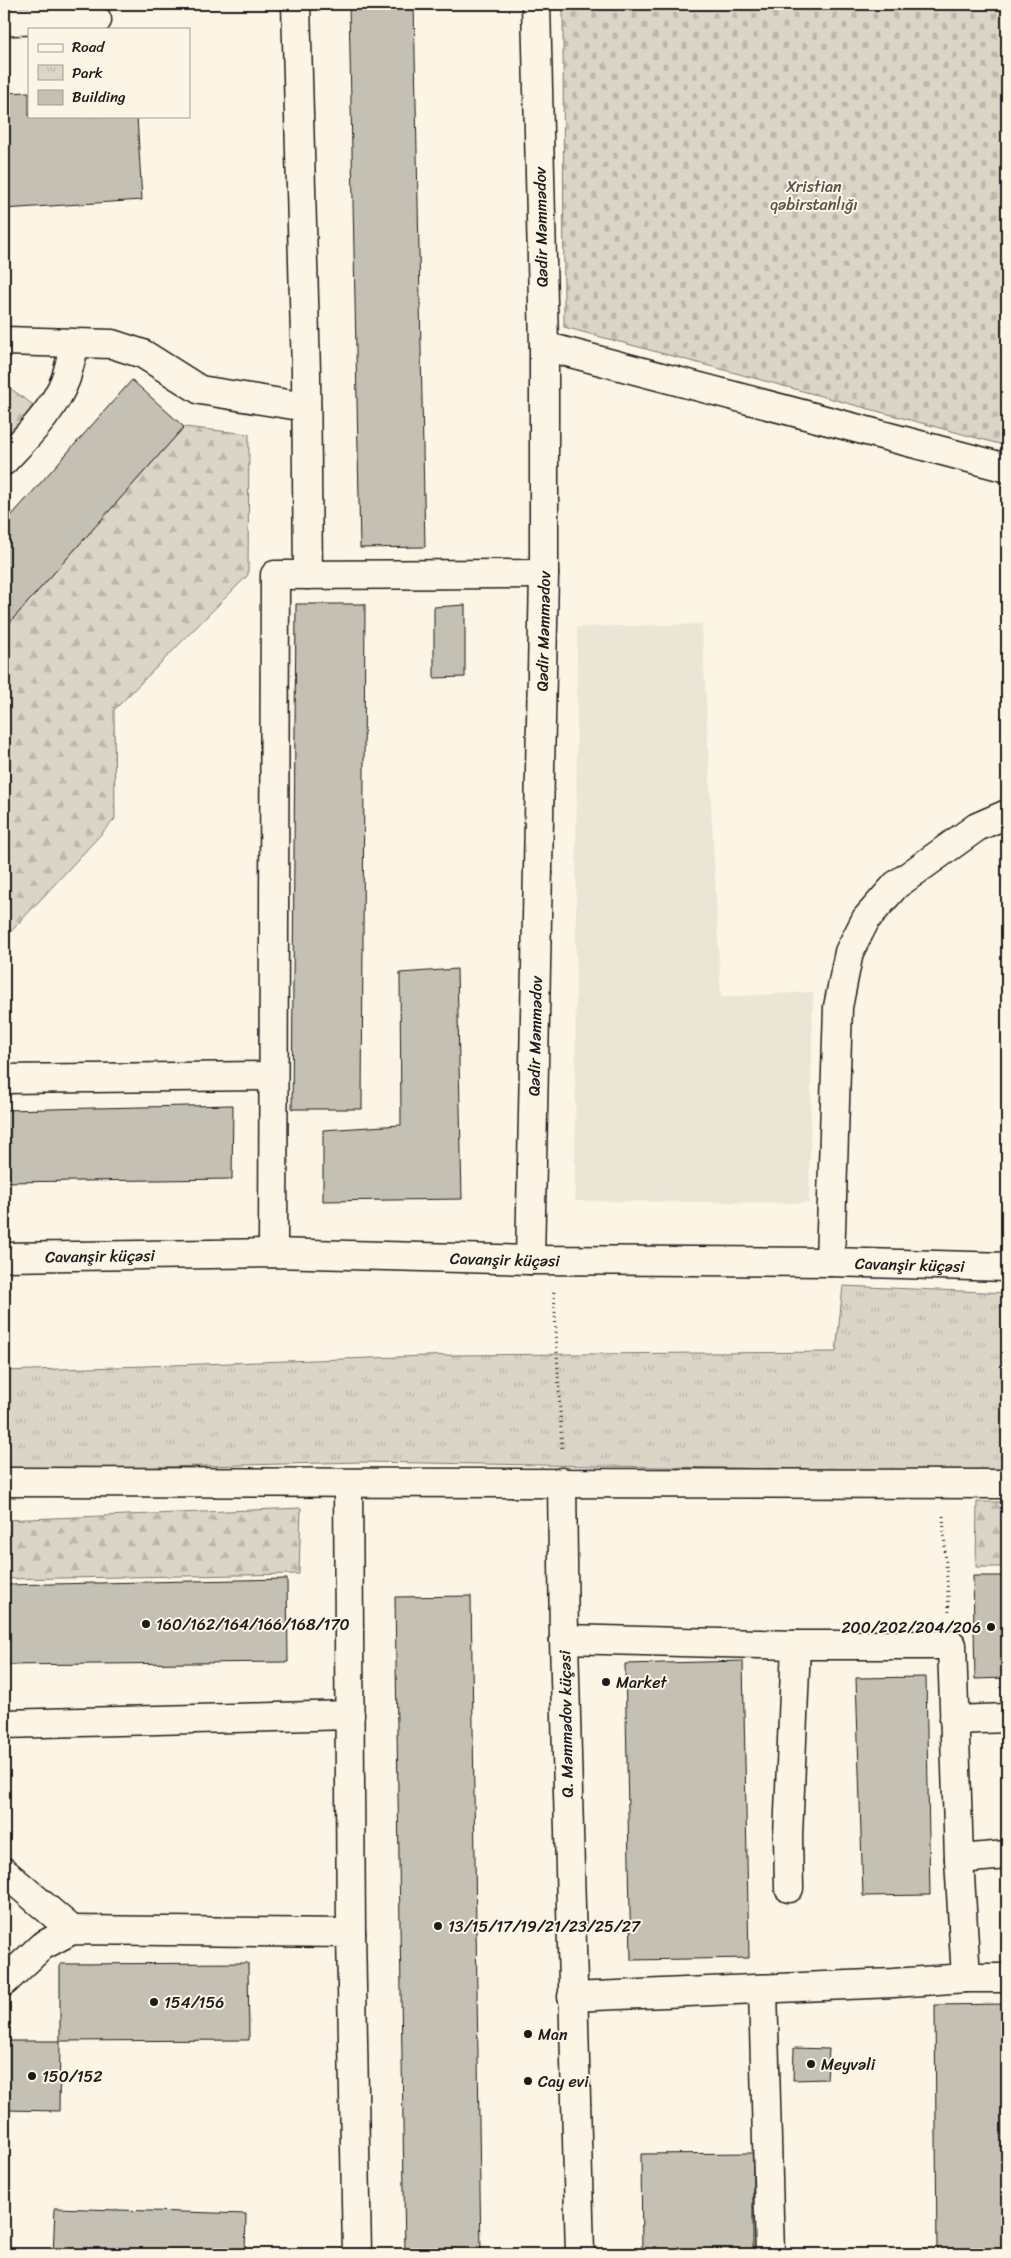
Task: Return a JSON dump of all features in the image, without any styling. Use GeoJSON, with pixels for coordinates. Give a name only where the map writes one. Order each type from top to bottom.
{"type":"FeatureCollection","features":[{"type":"Feature","properties":{"kind":"street"},"geometry":{"type":"LineString","coordinates":[[296,4],[306,407],[308,575]]}},
{"type":"Feature","properties":{"kind":"street","name":"Qədir Məmmədov"},"geometry":{"type":"LineString","coordinates":[[530,1260],[544,574],[544,346],[536,4]]}},
{"type":"Feature","properties":{"kind":"street"},"geometry":{"type":"LineString","coordinates":[[4,21],[97,20]]}},
{"type":"Feature","properties":{"kind":"street"},"geometry":{"type":"LineString","coordinates":[[4,341],[112,344],[126,347],[143,354],[200,390],[306,407]]}},
{"type":"Feature","properties":{"kind":"street"},"geometry":{"type":"LineString","coordinates":[[4,461],[38,424],[55,399],[65,379],[75,344]]}},
{"type":"Feature","properties":{"kind":"street"},"geometry":{"type":"LineString","coordinates":[[544,346],[1007,468]]}},
{"type":"Feature","properties":{"kind":"street"},"geometry":{"type":"LineString","coordinates":[[273,1253],[275,575],[544,574]]}},
{"type":"Feature","properties":{"kind":"street"},"geometry":{"type":"LineString","coordinates":[[830,1262],[838,1007],[848,952],[866,919],[896,885],[977,827],[1007,814]]}},
{"type":"Feature","properties":{"kind":"street"},"geometry":{"type":"LineString","coordinates":[[4,1079],[273,1076]]}},
{"type":"Feature","properties":{"kind":"street","name":"Cavanşir küçəsi"},"geometry":{"type":"LineString","coordinates":[[4,1257],[273,1253],[530,1260],[830,1262],[1007,1267]]}},
{"type":"Feature","properties":{"kind":"street"},"geometry":{"type":"LineString","coordinates":[[4,1482],[1007,1484]]}},
{"type":"Feature","properties":{"kind":"street"},"geometry":{"type":"LineString","coordinates":[[562,1482],[564,1639]]}},
{"type":"Feature","properties":{"kind":"street"},"geometry":{"type":"LineString","coordinates":[[348,1484],[351,1933],[357,2254]]}},
{"type":"Feature","properties":{"kind":"street","name":"Q. Məmmədov küçəsi"},"geometry":{"type":"LineString","coordinates":[[580,2254],[564,1639],[952,1645]]}},
{"type":"Feature","properties":{"kind":"street"},"geometry":{"type":"LineString","coordinates":[[789,1888],[788,1836],[796,1644]]}},
{"type":"Feature","properties":{"kind":"street"},"geometry":{"type":"LineString","coordinates":[[952,1645],[959,1859],[966,1978]]}},
{"type":"Feature","properties":{"kind":"street"},"geometry":{"type":"LineString","coordinates":[[4,1724],[350,1715]]}},
{"type":"Feature","properties":{"kind":"street"},"geometry":{"type":"LineString","coordinates":[[954,1720],[1007,1718]]}},
{"type":"Feature","properties":{"kind":"street"},"geometry":{"type":"LineString","coordinates":[[959,1859],[1007,1855]]}},
{"type":"Feature","properties":{"kind":"street"},"geometry":{"type":"LineString","coordinates":[[4,1872],[72,1930]]}},
{"type":"Feature","properties":{"kind":"street"},"geometry":{"type":"LineString","coordinates":[[4,1982],[42,1946],[72,1930],[351,1933]]}},
{"type":"Feature","properties":{"kind":"street"},"geometry":{"type":"LineString","coordinates":[[572,1997],[966,1978],[1007,1978]]}},
{"type":"Feature","properties":{"kind":"street"},"geometry":{"type":"LineString","coordinates":[[763,1989],[770,2254]]}},
{"type":"Feature","properties":{"kind":"path"},"geometry":{"type":"LineString","coordinates":[[554,1286],[561,1414]]}},
{"type":"Feature","properties":{"kind":"path"},"geometry":{"type":"LineString","coordinates":[[940,1483],[952,1645]]}},
{"type":"Feature","properties":{"kind":"shaded area"},"geometry":{"type":"Polygon","coordinates":[[[702,624],[721,997],[813,992],[809,1203],[575,1201],[577,627],[702,624]]]}},
{"type":"Feature","properties":{"kind":"green space","name":"Xristian qəbirstanlığı"},"geometry":{"type":"Polygon","coordinates":[[[563,4],[1007,4],[1007,446],[564,327],[563,4]]]}},
{"type":"Feature","properties":{"kind":"green space"},"geometry":{"type":"Polygon","coordinates":[[[4,384],[39,409],[4,446],[4,384]]]}},
{"type":"Feature","properties":{"kind":"green space"},"geometry":{"type":"Polygon","coordinates":[[[184,427],[249,434],[248,575],[114,710],[115,819],[4,939],[4,629],[184,427]]]}},
{"type":"Feature","properties":{"kind":"green space"},"geometry":{"type":"Polygon","coordinates":[[[843,1286],[1007,1293],[1007,1470],[839,1470],[362,1462],[4,1471],[4,1371],[455,1355],[836,1352],[843,1286]]]}},
{"type":"Feature","properties":{"kind":"green space"},"geometry":{"type":"Polygon","coordinates":[[[977,1502],[1007,1502],[1007,1567],[976,1567],[977,1502]]]}},
{"type":"Feature","properties":{"kind":"green space"},"geometry":{"type":"Polygon","coordinates":[[[301,1508],[299,1574],[4,1579],[4,1520],[301,1508]]]}},
{"type":"Feature","properties":{"kind":"building"},"geometry":{"type":"Polygon","coordinates":[[[349,4],[414,4],[425,547],[360,548],[349,4]]]}},
{"type":"Feature","properties":{"kind":"building"},"geometry":{"type":"Polygon","coordinates":[[[28,92],[28,118],[137,118],[142,200],[4,209],[4,93],[28,92]]]}},
{"type":"Feature","properties":{"kind":"building"},"geometry":{"type":"Polygon","coordinates":[[[132,380],[184,427],[4,629],[4,524],[132,380]]]}},
{"type":"Feature","properties":{"kind":"building"},"geometry":{"type":"Polygon","coordinates":[[[296,604],[365,604],[362,1109],[292,1109],[296,604]]]}},
{"type":"Feature","properties":{"kind":"building"},"geometry":{"type":"Polygon","coordinates":[[[465,605],[465,677],[434,678],[434,607],[465,605]]]}},
{"type":"Feature","properties":{"kind":"building"},"geometry":{"type":"Polygon","coordinates":[[[457,969],[462,1199],[323,1201],[323,1130],[401,1125],[400,973],[457,969]]]}},
{"type":"Feature","properties":{"kind":"building"},"geometry":{"type":"Polygon","coordinates":[[[233,1105],[232,1179],[4,1182],[4,1110],[233,1105]]]}},
{"type":"Feature","properties":{"kind":"building","name":"200/202/204/206"},"geometry":{"type":"Polygon","coordinates":[[[973,1576],[1007,1576],[1007,1678],[975,1679],[973,1576]]]}},
{"type":"Feature","properties":{"kind":"building","name":"160/162/164/166/168/170"},"geometry":{"type":"Polygon","coordinates":[[[287,1579],[288,1662],[4,1665],[4,1585],[287,1579]]]}},
{"type":"Feature","properties":{"kind":"building","name":"13/15/17/19/21/23/25/27"},"geometry":{"type":"Polygon","coordinates":[[[471,1596],[481,2254],[405,2254],[395,1597],[471,1596]]]}},
{"type":"Feature","properties":{"kind":"building"},"geometry":{"type":"Polygon","coordinates":[[[743,1661],[749,1958],[631,1960],[625,1664],[743,1661]]]}},
{"type":"Feature","properties":{"kind":"building"},"geometry":{"type":"Polygon","coordinates":[[[926,1677],[930,1895],[863,1896],[856,1678],[926,1677]]]}},
{"type":"Feature","properties":{"kind":"building","name":"154/156"},"geometry":{"type":"Polygon","coordinates":[[[248,1963],[249,2040],[60,2041],[60,1964],[248,1963]]]}},
{"type":"Feature","properties":{"kind":"building"},"geometry":{"type":"Polygon","coordinates":[[[1007,2004],[1007,2254],[937,2254],[935,2005],[1007,2004]]]}},
{"type":"Feature","properties":{"kind":"building","name":"150/152"},"geometry":{"type":"Polygon","coordinates":[[[4,2041],[60,2041],[59,2111],[4,2110],[4,2041]]]}},
{"type":"Feature","properties":{"kind":"building","name":"Meyvəli"},"geometry":{"type":"Polygon","coordinates":[[[794,2048],[829,2049],[827,2079],[793,2080],[794,2048]]]}},
{"type":"Feature","properties":{"kind":"building"},"geometry":{"type":"Polygon","coordinates":[[[753,2153],[753,2254],[642,2254],[641,2154],[753,2153]]]}},
{"type":"Feature","properties":{"kind":"building"},"geometry":{"type":"Polygon","coordinates":[[[55,2208],[246,2214],[245,2254],[53,2254],[55,2208]]]}},
{"type":"Feature","properties":{"kind":"place","name":"160/162/164/166/168/170"},"geometry":{"type":"Point","coordinates":[146,1624]}},
{"type":"Feature","properties":{"kind":"place","name":"200/202/204/206"},"geometry":{"type":"Point","coordinates":[991,1627]}},
{"type":"Feature","properties":{"kind":"place","name":"Market"},"geometry":{"type":"Point","coordinates":[606,1682]}},
{"type":"Feature","properties":{"kind":"place","name":"13/15/17/19/21/23/25/27"},"geometry":{"type":"Point","coordinates":[438,1926]}},
{"type":"Feature","properties":{"kind":"place","name":"154/156"},"geometry":{"type":"Point","coordinates":[154,2002]}},
{"type":"Feature","properties":{"kind":"place","name":"Man"},"geometry":{"type":"Point","coordinates":[528,2034]}},
{"type":"Feature","properties":{"kind":"place","name":"Meyvəli"},"geometry":{"type":"Point","coordinates":[811,2064]}},
{"type":"Feature","properties":{"kind":"place","name":"150/152"},"geometry":{"type":"Point","coordinates":[32,2076]}},
{"type":"Feature","properties":{"kind":"place","name":"Cay evi"},"geometry":{"type":"Point","coordinates":[528,2081]}}]}
